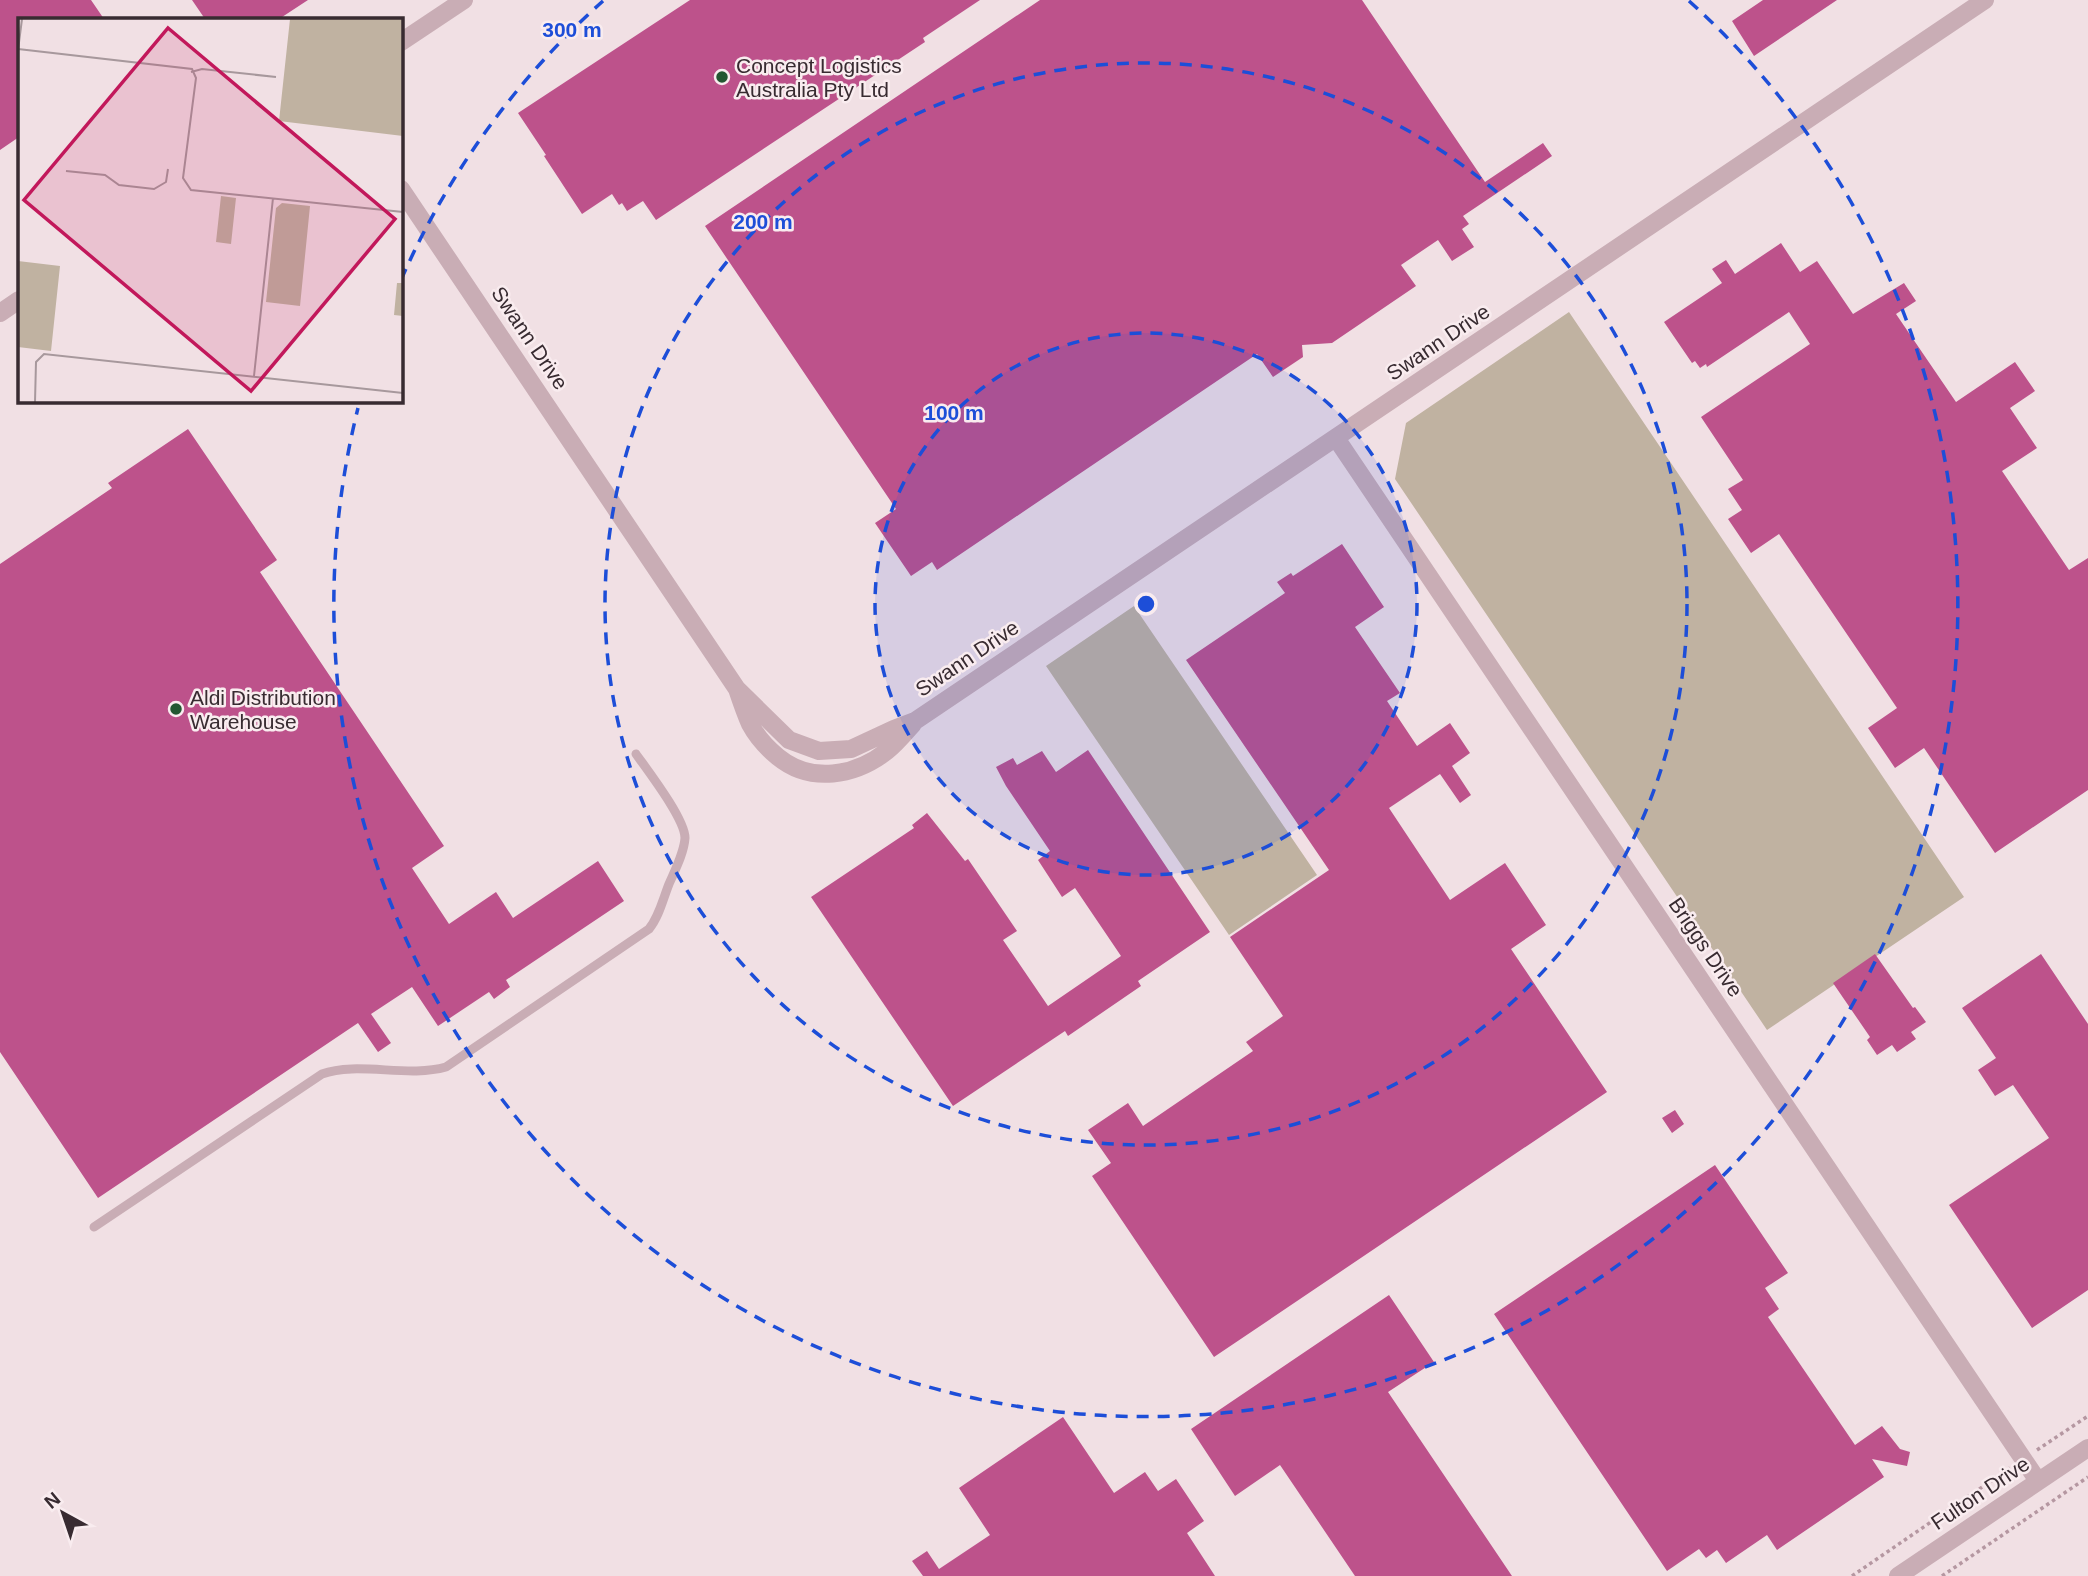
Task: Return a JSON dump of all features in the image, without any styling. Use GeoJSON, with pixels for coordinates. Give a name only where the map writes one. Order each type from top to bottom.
{"type":"FeatureCollection","features":[{"type":"Feature","properties":{"kind":"street"},"geometry":{"type":"LineString","coordinates":[[402,41],[464,0]]}},
{"type":"Feature","properties":{"kind":"street","name":"Swann Drive"},"geometry":{"type":"LineString","coordinates":[[402,189],[737,689],[751,725],[768,748],[790,765],[810,773],[831,774],[865,765],[887,751],[915,721],[1985,0]]}},
{"type":"Feature","properties":{"kind":"street"},"geometry":{"type":"LineString","coordinates":[[0,313],[18,301]]}},
{"type":"Feature","properties":{"kind":"street","name":"Briggs Drive"},"geometry":{"type":"LineString","coordinates":[[1336,438],[2038,1482]]}},
{"type":"Feature","properties":{"kind":"street","name":"Fulton Drive"},"geometry":{"type":"LineString","coordinates":[[1898,1576],[2088,1448]]}},
{"type":"Feature","properties":{"kind":"lane"},"geometry":{"type":"LineString","coordinates":[[94,1227],[322,1074],[340,1070],[428,1071],[446,1068],[649,929],[682,853],[685,836],[676,814],[636,754]]}},
{"type":"Feature","properties":{"kind":"path"},"geometry":{"type":"LineString","coordinates":[[1852,1576],[2088,1416]]}},
{"type":"Feature","properties":{"kind":"path"},"geometry":{"type":"LineString","coordinates":[[1942,1576],[2088,1478]]}},
{"type":"Feature","properties":{"kind":"shaded area"},"geometry":{"type":"Polygon","coordinates":[[[1569,312],[1964,897],[1767,1030],[1395,479],[1406,423],[1569,312]]]}},
{"type":"Feature","properties":{"kind":"shaded area"},"geometry":{"type":"Polygon","coordinates":[[[1134,606],[1317,875],[1229,935],[1046,666],[1134,606]]]}},
{"type":"Feature","properties":{"kind":"building"},"geometry":{"type":"Polygon","coordinates":[[[0,0],[91,0],[103,18],[18,18],[18,138],[0,150],[0,0]]]}},
{"type":"Feature","properties":{"kind":"building"},"geometry":{"type":"Polygon","coordinates":[[[192,0],[308,0],[281,18],[204,18],[192,0]]]}},
{"type":"Feature","properties":{"kind":"building","name":"Concept Logistics Australia Pty Ltd"},"geometry":{"type":"Polygon","coordinates":[[[690,0],[980,0],[923,38],[925,42],[656,220],[643,201],[627,211],[612,194],[582,214],[518,113],[690,0]]]}},
{"type":"Feature","properties":{"kind":"building"},"geometry":{"type":"Polygon","coordinates":[[[1040,0],[1362,0],[1485,182],[1543,143],[1552,156],[1463,216],[1469,224],[1462,229],[1474,247],[1452,261],[1438,240],[1401,265],[1416,286],[1332,343],[1302,345],[1303,357],[1273,377],[1257,354],[937,570],[932,562],[911,576],[875,523],[896,509],[705,226],[1040,0]]]}},
{"type":"Feature","properties":{"kind":"building"},"geometry":{"type":"Polygon","coordinates":[[[1763,0],[1837,0],[1754,56],[1732,21],[1763,0]]]}},
{"type":"Feature","properties":{"kind":"building"},"geometry":{"type":"Polygon","coordinates":[[[1781,243],[1800,272],[1817,261],[1853,314],[1904,283],[1916,301],[1896,314],[1956,402],[2015,362],[2035,391],[2010,408],[2037,448],[2002,471],[2069,570],[2088,558],[2088,790],[1995,853],[1924,748],[1895,768],[1868,728],[1897,708],[1779,534],[1751,553],[1728,519],[1742,510],[1728,489],[1743,480],[1701,417],[1810,344],[1789,312],[1707,367],[1706,364],[1700,368],[1695,361],[1692,363],[1664,322],[1722,283],[1712,269],[1726,260],[1735,274],[1781,243]]]}},
{"type":"Feature","properties":{"kind":"building","name":"Aldi Distribution Warehouse"},"geometry":{"type":"Polygon","coordinates":[[[188,429],[277,560],[260,572],[444,846],[412,868],[449,924],[496,892],[513,918],[598,861],[624,901],[506,980],[510,987],[494,999],[489,992],[438,1026],[412,987],[371,1014],[391,1043],[378,1052],[358,1023],[98,1198],[0,1052],[0,564],[112,488],[108,483],[188,429]]]}},
{"type":"Feature","properties":{"kind":"building"},"geometry":{"type":"Polygon","coordinates":[[[1342,544],[1384,607],[1355,627],[1400,693],[1387,701],[1417,746],[1450,723],[1470,753],[1452,766],[1471,795],[1460,803],[1440,774],[1389,808],[1450,900],[1505,863],[1546,925],[1511,949],[1607,1092],[1214,1357],[1092,1176],[1111,1163],[1088,1130],[1128,1103],[1143,1126],[1253,1051],[1246,1042],[1283,1016],[1230,937],[1329,870],[1186,660],[1285,593],[1277,582],[1291,573],[1293,576],[1342,544]]]}},
{"type":"Feature","properties":{"kind":"building"},"geometry":{"type":"Polygon","coordinates":[[[1088,750],[1210,932],[1138,981],[1141,986],[1068,1036],[1065,1031],[953,1106],[811,897],[914,828],[912,825],[927,813],[965,861],[968,859],[1017,931],[1003,940],[1048,1006],[1121,956],[1075,888],[1062,897],[1038,860],[1050,851],[996,767],[1013,758],[1017,765],[1042,751],[1056,772],[1088,750]]]}},
{"type":"Feature","properties":{"kind":"building"},"geometry":{"type":"Polygon","coordinates":[[[1875,954],[1926,1022],[1911,1032],[1916,1039],[1897,1052],[1892,1045],[1877,1055],[1867,1040],[1870,1037],[1833,983],[1875,954]]]}},
{"type":"Feature","properties":{"kind":"building"},"geometry":{"type":"Polygon","coordinates":[[[2041,954],[2088,1024],[2088,1290],[2032,1328],[1949,1205],[2049,1138],[2013,1085],[1995,1096],[1978,1070],[1996,1058],[1962,1008],[2041,954]]]}},
{"type":"Feature","properties":{"kind":"building"},"geometry":{"type":"Polygon","coordinates":[[[1675,1110],[1684,1124],[1672,1133],[1662,1118],[1675,1110]]]}},
{"type":"Feature","properties":{"kind":"building"},"geometry":{"type":"Polygon","coordinates":[[[1715,1165],[1788,1273],[1765,1288],[1779,1309],[1768,1317],[1855,1445],[1882,1426],[1900,1449],[1910,1452],[1907,1466],[1872,1459],[1884,1477],[1777,1550],[1767,1535],[1726,1563],[1717,1550],[1706,1558],[1699,1549],[1667,1571],[1494,1314],[1715,1165]]]}},
{"type":"Feature","properties":{"kind":"building"},"geometry":{"type":"Polygon","coordinates":[[[1389,1295],[1434,1362],[1388,1392],[1512,1576],[1355,1576],[1280,1465],[1235,1496],[1191,1429],[1389,1295]]]}},
{"type":"Feature","properties":{"kind":"building"},"geometry":{"type":"Polygon","coordinates":[[[1063,1417],[1114,1493],[1145,1472],[1158,1491],[1176,1479],[1204,1521],[1187,1533],[1215,1576],[923,1576],[912,1561],[927,1551],[939,1569],[990,1535],[959,1488],[1063,1417]]]}},
{"type":"Feature","properties":{"kind":"place","name":"Concept Logistics Australia Pty Ltd"},"geometry":{"type":"Point","coordinates":[722,77]}},
{"type":"Feature","properties":{"kind":"place","name":"Aldi Distribution Warehouse"},"geometry":{"type":"Point","coordinates":[176,709]}}]}
